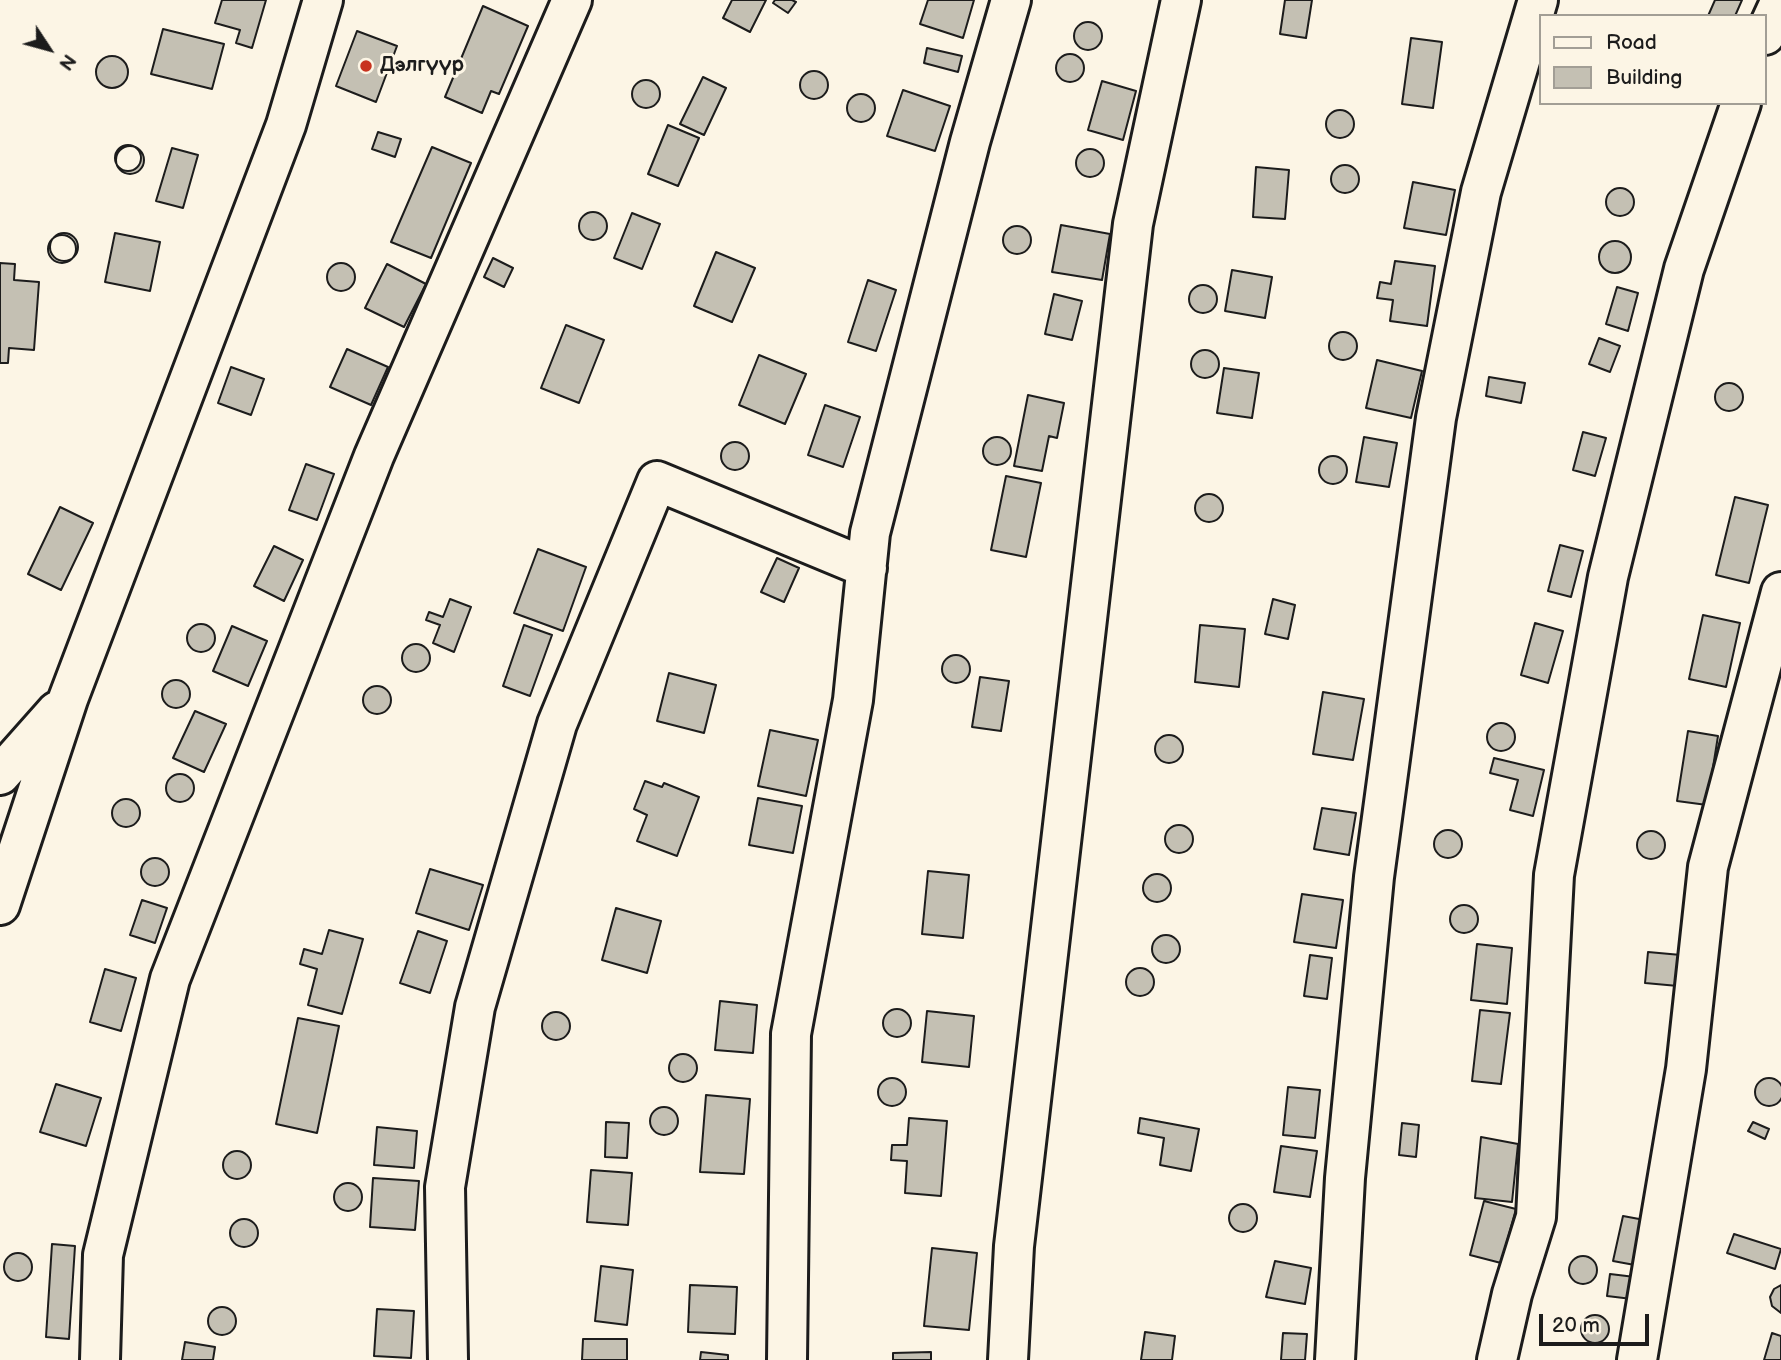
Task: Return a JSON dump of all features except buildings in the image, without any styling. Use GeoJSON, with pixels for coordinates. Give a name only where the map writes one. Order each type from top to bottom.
{"type":"FeatureCollection","features":[{"type":"Feature","properties":{"kind":"street"},"geometry":{"type":"LineString","coordinates":[[0,905],[68,699],[286,125],[323,0]]}},
{"type":"Feature","properties":{"kind":"street"},"geometry":{"type":"LineString","coordinates":[[100,1360],[103,1255],[170,979],[374,456],[572,0]]}},
{"type":"Feature","properties":{"kind":"street"},"geometry":{"type":"LineString","coordinates":[[787,1360],[791,1034],[853,700],[873,520],[970,142],[1011,0]]}},
{"type":"Feature","properties":{"kind":"street"},"geometry":{"type":"LineString","coordinates":[[1008,1360],[1014,1246],[1133,224],[1181,0]]}},
{"type":"Feature","properties":{"kind":"street"},"geometry":{"type":"LineString","coordinates":[[1335,1360],[1345,1178],[1374,877],[1436,418],[1481,192],[1538,0]]}},
{"type":"Feature","properties":{"kind":"street"},"geometry":{"type":"LineString","coordinates":[[1767,32],[1781,0]]}},
{"type":"Feature","properties":{"kind":"street"},"geometry":{"type":"LineString","coordinates":[[1497,1360],[1512,1294],[1535,1217],[1554,875],[1608,577],[1684,268],[1740,105]]}},
{"type":"Feature","properties":{"kind":"street"},"geometry":{"type":"LineString","coordinates":[[448,1360],[445,1187],[475,1007],[556,724],[657,481],[867,568]]}},
{"type":"Feature","properties":{"kind":"street"},"geometry":{"type":"LineString","coordinates":[[1637,1360],[1686,1069],[1708,867],[1781,592]]}},
{"type":"Feature","properties":{"kind":"street"},"geometry":{"type":"LineString","coordinates":[[0,775],[68,699]]}},
{"type":"Feature","properties":{"kind":"place","name":"Дэлгүүр"},"geometry":{"type":"Point","coordinates":[366,66]}}]}
